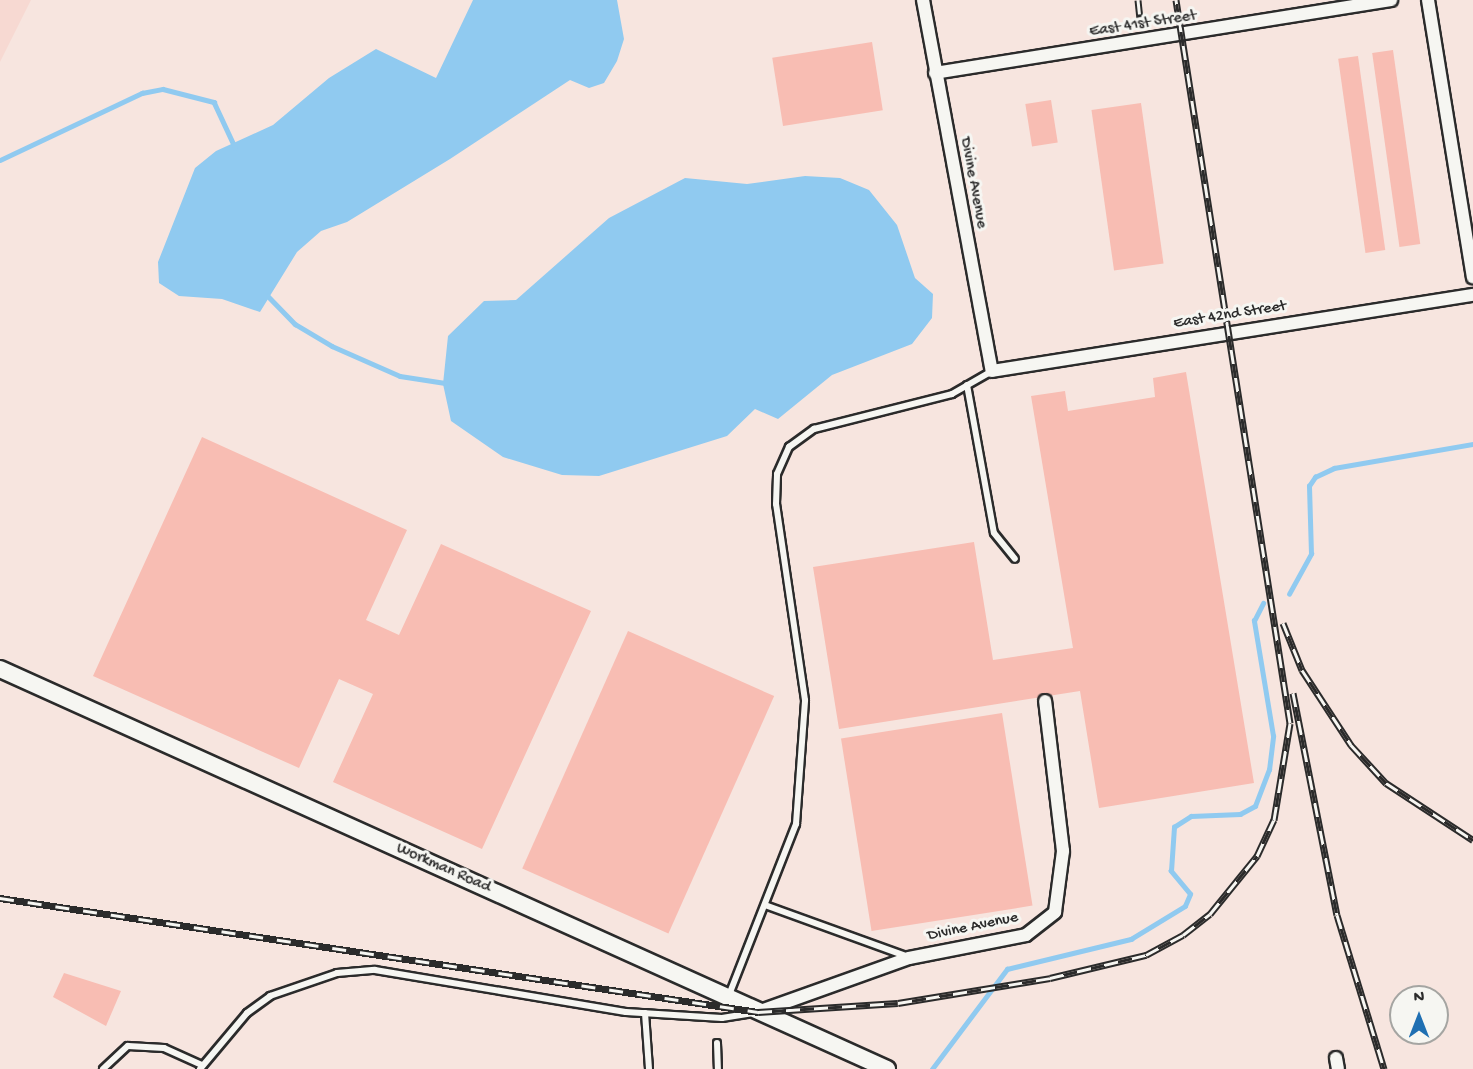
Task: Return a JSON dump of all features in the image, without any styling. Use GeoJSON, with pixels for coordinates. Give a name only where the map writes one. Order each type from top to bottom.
{"type":"FeatureCollection","features":[{"type":"Feature","properties":{"kind":"street","name":"Divine Avenue"},"geometry":{"type":"LineString","coordinates":[[923,0],[992,371]]}},
{"type":"Feature","properties":{"kind":"street","name":"East 41st Street"},"geometry":{"type":"LineString","coordinates":[[935,74],[1391,0]]}},
{"type":"Feature","properties":{"kind":"street"},"geometry":{"type":"LineString","coordinates":[[1428,0],[1473,277]]}},
{"type":"Feature","properties":{"kind":"street","name":"East 42nd Street"},"geometry":{"type":"LineString","coordinates":[[992,371],[1473,295]]}},
{"type":"Feature","properties":{"kind":"street","name":"Workman Road"},"geometry":{"type":"LineString","coordinates":[[0,669],[888,1069]]}},
{"type":"Feature","properties":{"kind":"street","name":"Divine Avenue"},"geometry":{"type":"LineString","coordinates":[[758,1012],[909,958],[1026,935],[1055,912],[1063,851],[1045,701]]}},
{"type":"Feature","properties":{"kind":"lane"},"geometry":{"type":"LineString","coordinates":[[727,998],[796,824],[805,700],[776,504],[777,474],[789,447],[814,429],[967,385],[992,371]]}},
{"type":"Feature","properties":{"kind":"lane"},"geometry":{"type":"LineString","coordinates":[[967,385],[994,533],[1015,559]]}},
{"type":"Feature","properties":{"kind":"lane"},"geometry":{"type":"LineString","coordinates":[[765,905],[901,950],[909,958]]}},
{"type":"Feature","properties":{"kind":"lane"},"geometry":{"type":"LineString","coordinates":[[103,1069],[128,1046],[164,1048],[201,1067],[247,1013],[270,996],[337,973],[375,970],[645,1013],[722,1018],[758,1012]]}},
{"type":"Feature","properties":{"kind":"lane"},"geometry":{"type":"LineString","coordinates":[[645,1013],[649,1069]]}},
{"type":"Feature","properties":{"kind":"lane"},"geometry":{"type":"LineString","coordinates":[[717,1043],[718,1069]]}},
{"type":"Feature","properties":{"kind":"shaded area"},"geometry":{"type":"Polygon","coordinates":[[[0,0],[31,0],[0,62],[0,0]]]}},
{"type":"Feature","properties":{"kind":"water"},"geometry":{"type":"Polygon","coordinates":[[[473,0],[617,0],[624,39],[617,61],[604,83],[589,88],[570,80],[450,159],[347,222],[321,231],[297,252],[260,312],[222,299],[179,296],[159,283],[158,262],[195,168],[216,151],[273,125],[329,78],[376,49],[436,78],[473,0]]]}},
{"type":"Feature","properties":{"kind":"water"},"geometry":{"type":"Polygon","coordinates":[[[805,176],[840,178],[869,190],[897,225],[915,278],[933,294],[932,318],[912,344],[832,375],[778,419],[755,409],[727,436],[599,476],[562,475],[503,457],[451,421],[443,384],[448,336],[484,301],[516,300],[609,218],[685,178],[747,184],[805,176]]]}},
{"type":"Feature","properties":{"kind":"building"},"geometry":{"type":"Polygon","coordinates":[[[872,42],[883,110],[783,126],[772,58],[872,42]]]}},
{"type":"Feature","properties":{"kind":"building"},"geometry":{"type":"Polygon","coordinates":[[[1393,50],[1420,244],[1399,247],[1372,53],[1393,50]]]}},
{"type":"Feature","properties":{"kind":"building"},"geometry":{"type":"Polygon","coordinates":[[[1358,56],[1385,250],[1365,253],[1338,59],[1358,56]]]}},
{"type":"Feature","properties":{"kind":"building"},"geometry":{"type":"Polygon","coordinates":[[[1051,100],[1058,142],[1032,147],[1025,104],[1051,100]]]}},
{"type":"Feature","properties":{"kind":"building"},"geometry":{"type":"Polygon","coordinates":[[[1141,103],[1164,263],[1114,270],[1091,110],[1141,103]]]}},
{"type":"Feature","properties":{"kind":"building"},"geometry":{"type":"Polygon","coordinates":[[[1186,372],[1254,783],[1099,808],[1080,691],[839,729],[813,567],[974,542],[993,660],[1073,648],[1031,396],[1065,391],[1068,411],[1155,397],[1153,378],[1186,372]]]}},
{"type":"Feature","properties":{"kind":"building"},"geometry":{"type":"Polygon","coordinates":[[[202,437],[407,530],[366,620],[399,635],[441,544],[591,611],[482,849],[333,782],[373,694],[339,679],[299,768],[93,676],[202,437]]]}},
{"type":"Feature","properties":{"kind":"building"},"geometry":{"type":"Polygon","coordinates":[[[628,631],[774,696],[668,934],[522,869],[628,631]]]}},
{"type":"Feature","properties":{"kind":"building"},"geometry":{"type":"Polygon","coordinates":[[[1002,713],[1033,906],[872,931],[841,738],[1002,713]]]}},
{"type":"Feature","properties":{"kind":"building"},"geometry":{"type":"Polygon","coordinates":[[[64,973],[121,991],[106,1026],[53,997],[64,973]]]}},
{"type":"Feature","properties":{"kind":"waterway"},"geometry":{"type":"LineString","coordinates":[[0,160],[142,93],[163,89],[214,102],[235,147]]}},
{"type":"Feature","properties":{"kind":"waterway"},"geometry":{"type":"LineString","coordinates":[[268,296],[295,324],[332,346],[400,376],[446,383]]}},
{"type":"Feature","properties":{"kind":"waterway"},"geometry":{"type":"LineString","coordinates":[[1289,594],[1311,554],[1309,486],[1315,477],[1334,468],[1473,444]]}},
{"type":"Feature","properties":{"kind":"waterway"},"geometry":{"type":"LineString","coordinates":[[932,1069],[1007,969],[1131,939],[1185,906],[1190,894],[1171,871],[1174,827],[1191,816],[1240,814],[1255,806],[1269,770],[1273,736],[1254,621],[1263,603]]}},
{"type":"Feature","properties":{"kind":"railway"},"geometry":{"type":"LineString","coordinates":[[1138,0],[1140,18]]}},
{"type":"Feature","properties":{"kind":"railway"},"geometry":{"type":"LineString","coordinates":[[0,898],[758,1012],[898,1003],[1050,978],[1146,955],[1183,935],[1210,914],[1257,856],[1274,820],[1290,723],[1176,0]]}},
{"type":"Feature","properties":{"kind":"railway"},"geometry":{"type":"LineString","coordinates":[[1283,623],[1302,670],[1351,745],[1386,783],[1473,840]]}},
{"type":"Feature","properties":{"kind":"railway"},"geometry":{"type":"LineString","coordinates":[[1293,693],[1337,915],[1384,1069]]}}]}
